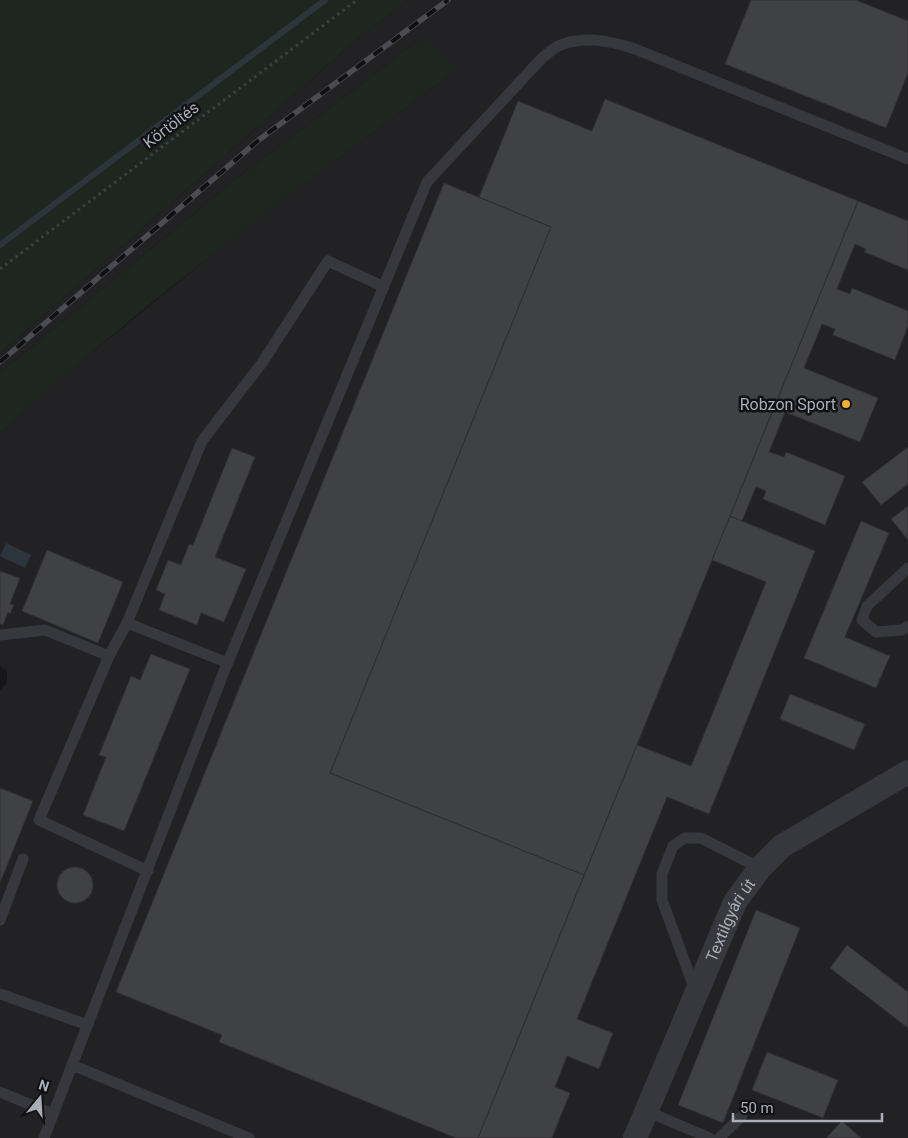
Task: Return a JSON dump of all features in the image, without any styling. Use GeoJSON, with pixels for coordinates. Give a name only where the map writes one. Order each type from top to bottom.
{"type":"FeatureCollection","features":[{"type":"Feature","properties":{"kind":"street","name":"Textilgyári út"},"geometry":{"type":"LineString","coordinates":[[635,1138],[735,902],[760,868],[782,846],[908,772]]}},
{"type":"Feature","properties":{"kind":"lane"},"geometry":{"type":"LineString","coordinates":[[44,1138],[228,663],[427,182],[542,58],[559,46],[579,41],[595,40],[615,42],[908,159]]}},
{"type":"Feature","properties":{"kind":"lane"},"geometry":{"type":"LineString","coordinates":[[148,871],[39,820],[109,656],[127,623],[202,441],[262,363],[328,261],[384,287]]}},
{"type":"Feature","properties":{"kind":"lane"},"geometry":{"type":"LineString","coordinates":[[908,568],[867,606],[862,620],[876,632],[902,630],[908,626]]}},
{"type":"Feature","properties":{"kind":"lane"},"geometry":{"type":"LineString","coordinates":[[127,623],[228,663]]}},
{"type":"Feature","properties":{"kind":"lane"},"geometry":{"type":"LineString","coordinates":[[0,635],[44,630],[109,656]]}},
{"type":"Feature","properties":{"kind":"lane"},"geometry":{"type":"LineString","coordinates":[[696,993],[662,900],[662,874],[673,846],[685,838],[701,838],[760,868]]}},
{"type":"Feature","properties":{"kind":"lane"},"geometry":{"type":"LineString","coordinates":[[0,920],[23,859]]}},
{"type":"Feature","properties":{"kind":"lane"},"geometry":{"type":"LineString","coordinates":[[0,994],[88,1025]]}},
{"type":"Feature","properties":{"kind":"lane"},"geometry":{"type":"LineString","coordinates":[[72,1065],[249,1138]]}},
{"type":"Feature","properties":{"kind":"lane"},"geometry":{"type":"LineString","coordinates":[[0,1092],[53,1114]]}},
{"type":"Feature","properties":{"kind":"lane"},"geometry":{"type":"LineString","coordinates":[[646,1111],[710,1138]]}},
{"type":"Feature","properties":{"kind":"lane"},"geometry":{"type":"LineString","coordinates":[[719,1138],[742,1116]]}},
{"type":"Feature","properties":{"kind":"path","name":"Körtöltés"},"geometry":{"type":"LineString","coordinates":[[0,269],[356,0]]}},
{"type":"Feature","properties":{"kind":"shaded area"},"geometry":{"type":"Polygon","coordinates":[[[0,0],[409,0],[356,40],[0,354],[0,0]]]}},
{"type":"Feature","properties":{"kind":"shaded area"},"geometry":{"type":"Polygon","coordinates":[[[409,0],[908,0],[908,1138],[0,1138],[0,691],[7,683],[7,671],[0,666],[0,433],[52,385],[245,228],[457,69],[424,36],[236,179],[0,373],[0,354],[356,40],[409,0]]]}},
{"type":"Feature","properties":{"kind":"shaded area"},"geometry":{"type":"Polygon","coordinates":[[[424,36],[457,69],[224,245],[110,337],[0,433],[0,373],[236,179],[424,36]]]}},
{"type":"Feature","properties":{"kind":"shaded area"},"geometry":{"type":"Polygon","coordinates":[[[6,543],[31,555],[25,568],[0,556],[6,543]]]}},
{"type":"Feature","properties":{"kind":"building"},"geometry":{"type":"Polygon","coordinates":[[[751,0],[856,0],[908,21],[908,73],[886,128],[725,64],[751,0]]]}},
{"type":"Feature","properties":{"kind":"building"},"geometry":{"type":"Polygon","coordinates":[[[605,99],[858,201],[584,875],[330,773],[551,227],[479,197],[518,101],[592,131],[605,99]]]}},
{"type":"Feature","properties":{"kind":"building"},"geometry":{"type":"Polygon","coordinates":[[[444,183],[551,227],[330,773],[584,875],[478,1138],[456,1138],[219,1042],[222,1035],[116,992],[444,183]]]}},
{"type":"Feature","properties":{"kind":"building"},"geometry":{"type":"Polygon","coordinates":[[[858,201],[908,221],[908,270],[864,252],[866,249],[855,244],[837,289],[850,294],[852,288],[908,311],[908,326],[895,360],[833,335],[835,329],[822,324],[804,368],[878,398],[860,442],[785,412],[769,452],[784,457],[786,452],[845,476],[825,525],[763,499],[766,491],[756,487],[742,521],[730,516],[858,201]]]}},
{"type":"Feature","properties":{"kind":"building"},"geometry":{"type":"Polygon","coordinates":[[[908,447],[908,484],[881,505],[862,482],[908,447]]]}},
{"type":"Feature","properties":{"kind":"building"},"geometry":{"type":"Polygon","coordinates":[[[232,448],[255,457],[215,557],[246,569],[224,622],[201,613],[197,625],[159,610],[165,594],[156,590],[168,560],[181,565],[189,544],[193,545],[232,448]]]}},
{"type":"Feature","properties":{"kind":"building"},"geometry":{"type":"Polygon","coordinates":[[[908,506],[908,540],[891,519],[908,506]]]}},
{"type":"Feature","properties":{"kind":"building"},"geometry":{"type":"Polygon","coordinates":[[[730,516],[815,551],[709,814],[667,797],[577,1019],[613,1033],[599,1069],[567,1056],[555,1087],[570,1093],[552,1138],[478,1138],[637,745],[691,766],[766,582],[712,560],[730,516]]]}},
{"type":"Feature","properties":{"kind":"building"},"geometry":{"type":"Polygon","coordinates":[[[861,521],[889,533],[845,637],[890,656],[876,688],[804,658],[861,521]]]}},
{"type":"Feature","properties":{"kind":"building"},"geometry":{"type":"Polygon","coordinates":[[[47,550],[123,582],[98,643],[22,611],[47,550]]]}},
{"type":"Feature","properties":{"kind":"building"},"geometry":{"type":"Polygon","coordinates":[[[0,571],[20,578],[10,604],[14,605],[10,614],[8,612],[3,625],[0,624],[0,571]]]}},
{"type":"Feature","properties":{"kind":"building"},"geometry":{"type":"Polygon","coordinates":[[[151,654],[190,669],[124,831],[83,815],[106,757],[99,755],[131,676],[140,680],[151,654]]]}},
{"type":"Feature","properties":{"kind":"building"},"geometry":{"type":"Polygon","coordinates":[[[790,694],[865,724],[854,750],[780,719],[790,694]]]}},
{"type":"Feature","properties":{"kind":"building"},"geometry":{"type":"Polygon","coordinates":[[[0,788],[33,801],[0,883],[0,788]]]}},
{"type":"Feature","properties":{"kind":"building"},"geometry":{"type":"Polygon","coordinates":[[[75,867],[87,873],[93,885],[87,897],[75,903],[63,897],[57,885],[63,873],[75,867]]]}},
{"type":"Feature","properties":{"kind":"building"},"geometry":{"type":"Polygon","coordinates":[[[756,910],[800,928],[723,1123],[678,1105],[756,910]]]}},
{"type":"Feature","properties":{"kind":"building"},"geometry":{"type":"Polygon","coordinates":[[[847,945],[908,992],[908,1028],[830,968],[847,945]]]}},
{"type":"Feature","properties":{"kind":"building"},"geometry":{"type":"Polygon","coordinates":[[[767,1052],[838,1080],[823,1118],[752,1090],[767,1052]]]}},
{"type":"Feature","properties":{"kind":"building"},"geometry":{"type":"Polygon","coordinates":[[[842,1121],[861,1138],[826,1138],[842,1121]]]}},
{"type":"Feature","properties":{"kind":"waterway"},"geometry":{"type":"LineString","coordinates":[[0,245],[325,0]]}},
{"type":"Feature","properties":{"kind":"railway"},"geometry":{"type":"LineString","coordinates":[[0,362],[260,139],[448,0]]}},
{"type":"Feature","properties":{"kind":"place","name":"Robzon Sport"},"geometry":{"type":"Point","coordinates":[846,404]}}]}
